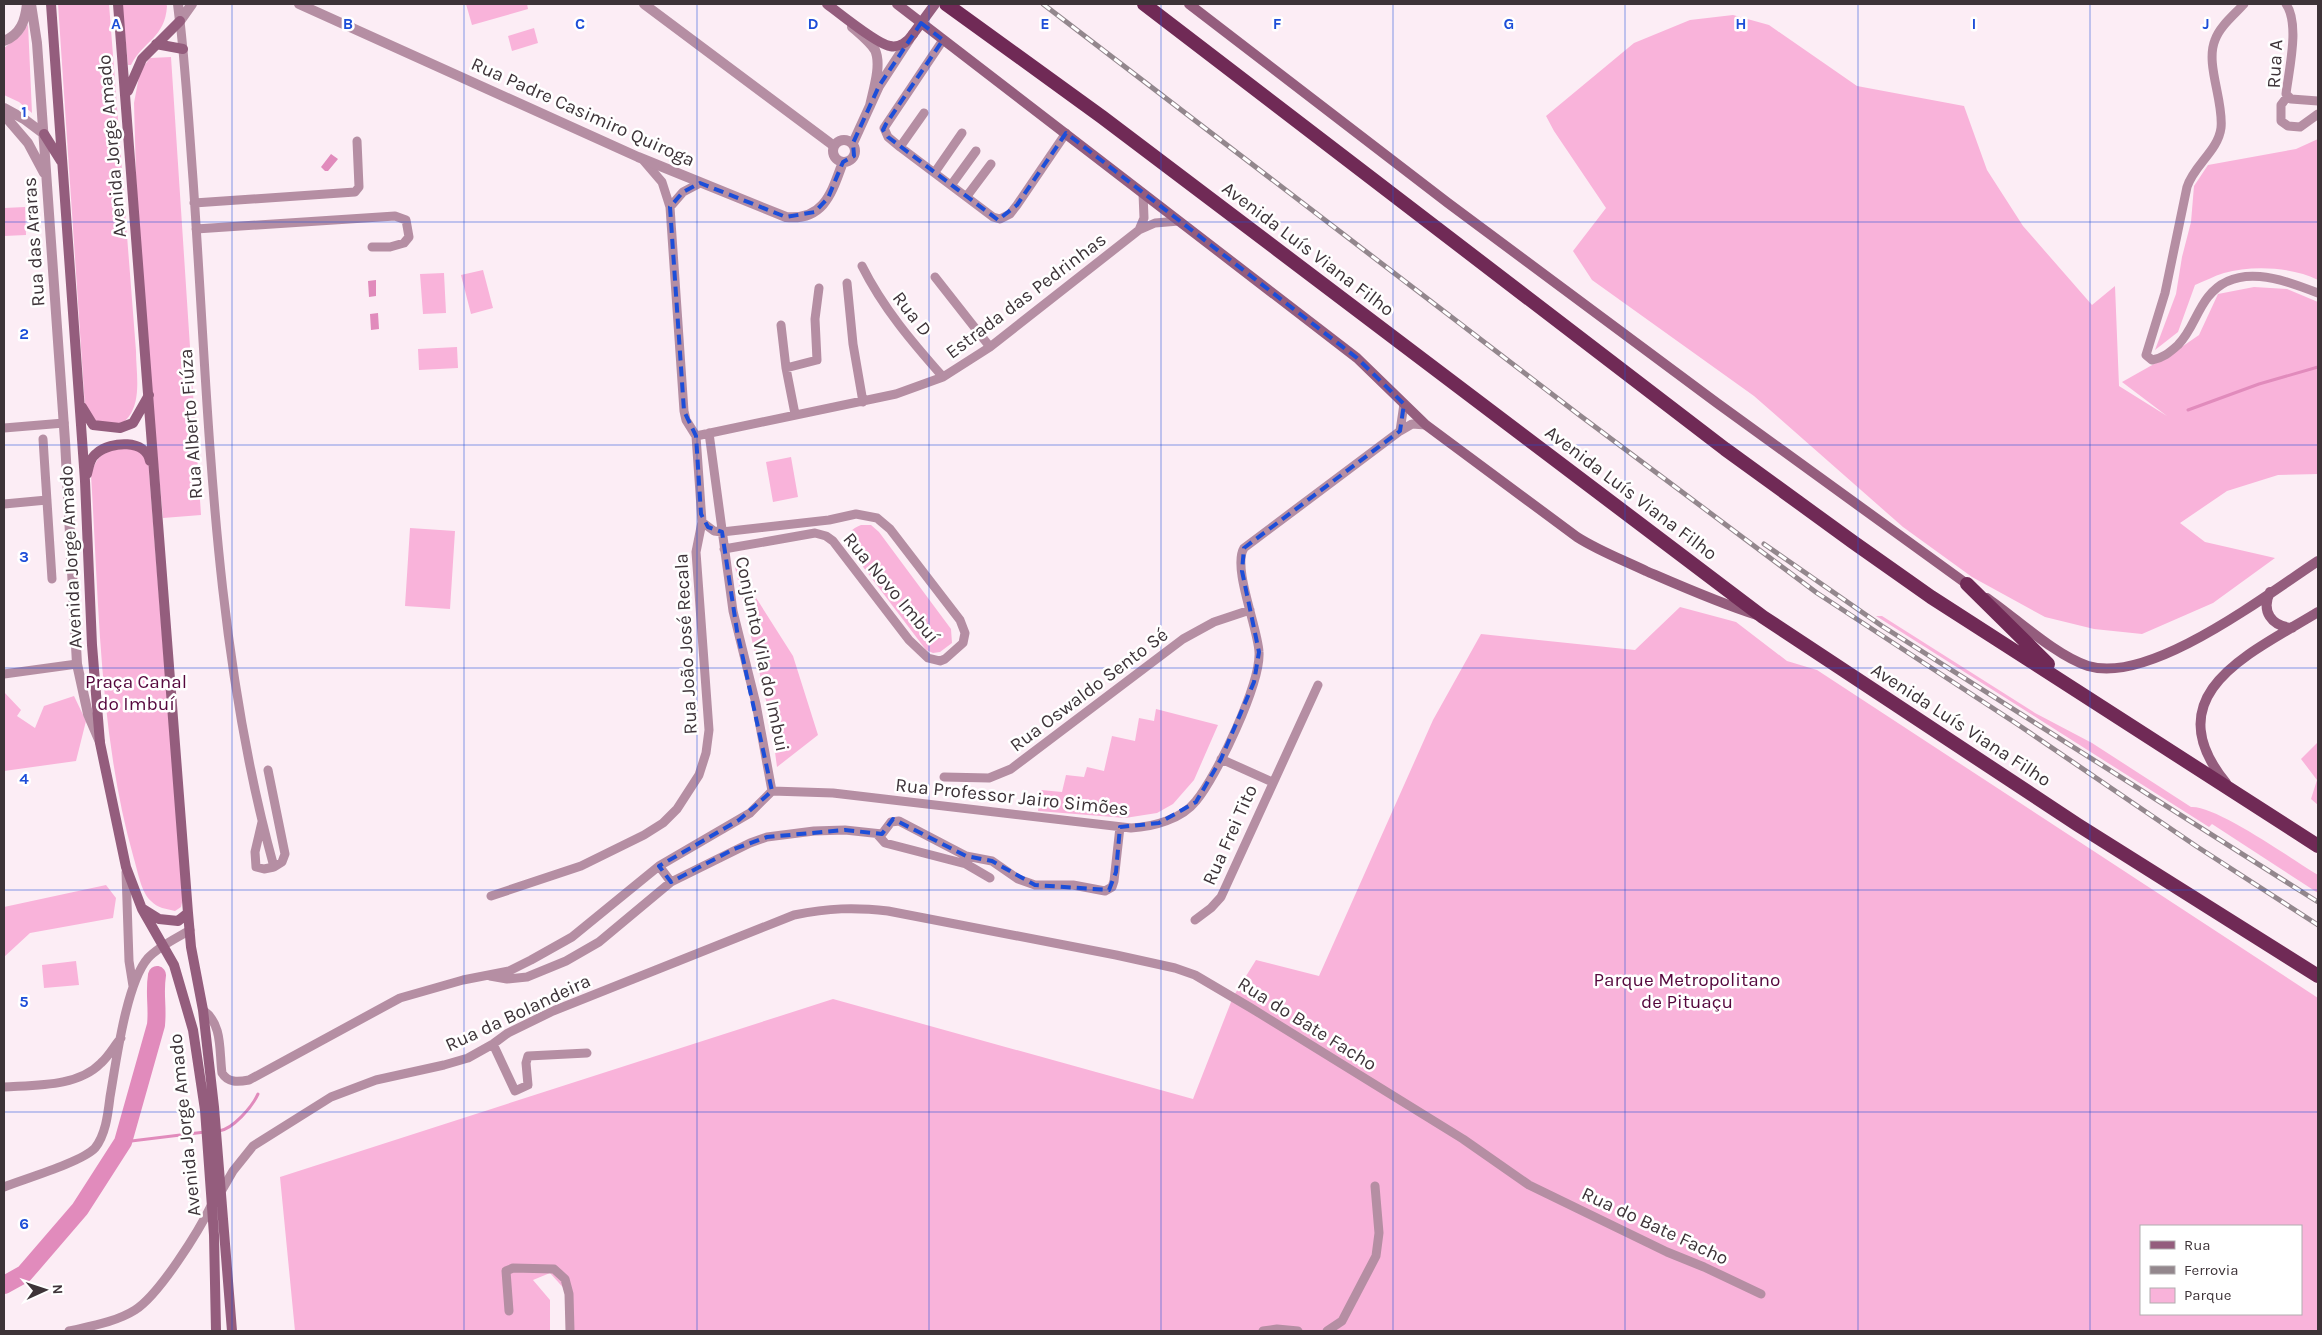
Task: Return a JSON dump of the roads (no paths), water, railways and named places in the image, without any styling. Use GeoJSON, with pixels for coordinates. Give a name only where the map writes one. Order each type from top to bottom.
{"type":"FeatureCollection","features":[{"type":"Feature","properties":{"kind":"highway","name":"Avenida Luís Viana Filho"},"geometry":{"type":"LineString","coordinates":[[946,4],[1102,117],[1763,617],[2078,825],[2318,976]]}},
{"type":"Feature","properties":{"kind":"highway"},"geometry":{"type":"LineString","coordinates":[[1144,4],[1726,449],[1931,597],[2235,794],[2314,842]]}},
{"type":"Feature","properties":{"kind":"highway"},"geometry":{"type":"LineString","coordinates":[[1967,584],[2072,687]]}},
{"type":"Feature","properties":{"kind":"main road","name":"Avenida Jorge Amado"},"geometry":{"type":"LineString","coordinates":[[51,4],[85,481],[92,645],[100,744],[126,867],[142,908],[174,965],[188,1010],[210,1108],[219,1155],[222,1190],[216,1331]]}},
{"type":"Feature","properties":{"kind":"main road","name":"Avenida Jorge Amado"},"geometry":{"type":"LineString","coordinates":[[118,4],[188,913],[203,1010],[210,1108],[208,1159],[212,1204],[231,1298],[232,1331]]}},
{"type":"Feature","properties":{"kind":"main road"},"geometry":{"type":"LineString","coordinates":[[897,4],[1357,358],[1426,426],[1589,544],[1722,604],[1763,617]]}},
{"type":"Feature","properties":{"kind":"main road"},"geometry":{"type":"LineString","coordinates":[[828,5],[888,46],[901,45],[911,37],[935,4]]}},
{"type":"Feature","properties":{"kind":"main road"},"geometry":{"type":"LineString","coordinates":[[1189,4],[1448,203],[1725,409],[2064,654],[2088,666],[2102,669],[2133,666],[2159,658],[2201,636],[2318,561]]}},
{"type":"Feature","properties":{"kind":"main road"},"geometry":{"type":"LineString","coordinates":[[126,99],[137,67],[156,44],[180,21]]}},
{"type":"Feature","properties":{"kind":"main road"},"geometry":{"type":"LineString","coordinates":[[156,44],[183,49]]}},
{"type":"Feature","properties":{"kind":"main road"},"geometry":{"type":"LineString","coordinates":[[44,134],[63,163]]}},
{"type":"Feature","properties":{"kind":"main road"},"geometry":{"type":"LineString","coordinates":[[79,401],[84,415],[93,425],[120,428],[133,423],[149,394]]}},
{"type":"Feature","properties":{"kind":"main road"},"geometry":{"type":"LineString","coordinates":[[85,481],[91,460],[97,452],[120,444],[130,444],[138,446],[149,455],[154,482]]}},
{"type":"Feature","properties":{"kind":"main road"},"geometry":{"type":"LineString","coordinates":[[2270,592],[2266,606],[2270,619],[2279,626],[2292,628]]}},
{"type":"Feature","properties":{"kind":"main road"},"geometry":{"type":"LineString","coordinates":[[2235,794],[2217,772],[2204,746],[2202,718],[2209,691],[2224,672],[2318,612]]}},
{"type":"Feature","properties":{"kind":"main road"},"geometry":{"type":"LineString","coordinates":[[142,908],[169,921],[178,921],[188,913]]}},
{"type":"Feature","properties":{"kind":"street"},"geometry":{"type":"LineString","coordinates":[[4,41],[13,36],[25,20],[29,4]]}},
{"type":"Feature","properties":{"kind":"street","name":"Rua das Araras"},"geometry":{"type":"LineString","coordinates":[[29,4],[37,43],[44,134],[64,423],[77,664],[88,714],[100,744]]}},
{"type":"Feature","properties":{"kind":"street","name":"Rua Alberto Fiúza"},"geometry":{"type":"LineString","coordinates":[[178,4],[196,229],[208,431],[225,609],[237,692],[262,822],[274,867],[259,868],[254,863],[254,852],[262,822]]}},
{"type":"Feature","properties":{"kind":"street"},"geometry":{"type":"LineString","coordinates":[[180,21],[192,4]]}},
{"type":"Feature","properties":{"kind":"street","name":"Rua Padre Casimiro Quiroga"},"geometry":{"type":"LineString","coordinates":[[299,4],[638,157],[778,214],[801,217],[809,215],[822,207],[838,175],[840,161]]}},
{"type":"Feature","properties":{"kind":"street"},"geometry":{"type":"LineString","coordinates":[[644,4],[834,146]]}},
{"type":"Feature","properties":{"kind":"street"},"geometry":{"type":"LineString","coordinates":[[2244,4],[2214,41],[2213,56],[2221,128],[2217,142],[2191,174],[2187,186],[2165,293],[2146,355],[2152,360],[2167,354],[2185,338],[2208,297],[2228,282],[2248,276],[2273,277],[2318,293]]}},
{"type":"Feature","properties":{"kind":"street","name":"Rua A"},"geometry":{"type":"LineString","coordinates":[[2286,4],[2290,11],[2293,25],[2287,97],[2318,101]]}},
{"type":"Feature","properties":{"kind":"street"},"geometry":{"type":"LineString","coordinates":[[828,5],[874,49],[876,69],[870,106]]}},
{"type":"Feature","properties":{"kind":"street"},"geometry":{"type":"LineString","coordinates":[[850,142],[879,86],[911,37]]}},
{"type":"Feature","properties":{"kind":"street"},"geometry":{"type":"LineString","coordinates":[[943,40],[884,128],[888,137],[900,147],[952,184],[993,217],[1005,218],[1045,167],[1066,133]]}},
{"type":"Feature","properties":{"kind":"street"},"geometry":{"type":"LineString","coordinates":[[2287,97],[2281,105],[2282,121],[2288,126],[2300,127],[2318,114]]}},
{"type":"Feature","properties":{"kind":"street"},"geometry":{"type":"LineString","coordinates":[[4,108],[24,119],[44,134]]}},
{"type":"Feature","properties":{"kind":"street"},"geometry":{"type":"LineString","coordinates":[[900,147],[924,113]]}},
{"type":"Feature","properties":{"kind":"street"},"geometry":{"type":"LineString","coordinates":[[4,115],[28,143],[46,177]]}},
{"type":"Feature","properties":{"kind":"street"},"geometry":{"type":"LineString","coordinates":[[935,172],[962,133]]}},
{"type":"Feature","properties":{"kind":"street"},"geometry":{"type":"LineString","coordinates":[[840,140],[850,142],[856,150],[854,156],[850,161],[840,161],[833,153],[834,146],[840,140]]}},
{"type":"Feature","properties":{"kind":"street"},"geometry":{"type":"LineString","coordinates":[[194,203],[355,192],[359,187],[357,141]]}},
{"type":"Feature","properties":{"kind":"street"},"geometry":{"type":"LineString","coordinates":[[952,184],[976,151]]}},
{"type":"Feature","properties":{"kind":"street","name":"Rua João José Recala"},"geometry":{"type":"LineString","coordinates":[[491,896],[541,881],[622,848],[662,823],[689,793],[699,775],[706,753],[709,730],[696,552],[702,522],[696,436],[686,420],[684,411],[670,207],[662,182],[650,166],[638,157]]}},
{"type":"Feature","properties":{"kind":"street"},"geometry":{"type":"LineString","coordinates":[[967,196],[991,164]]}},
{"type":"Feature","properties":{"kind":"street"},"geometry":{"type":"LineString","coordinates":[[670,207],[683,192],[700,183]]}},
{"type":"Feature","properties":{"kind":"street"},"geometry":{"type":"LineString","coordinates":[[1139,230],[1144,218],[1143,193]]}},
{"type":"Feature","properties":{"kind":"street"},"geometry":{"type":"LineString","coordinates":[[196,229],[395,216],[406,220],[409,236],[404,243],[390,247],[372,247]]}},
{"type":"Feature","properties":{"kind":"street","name":"Estrada das Pedrinhas"},"geometry":{"type":"LineString","coordinates":[[696,436],[794,414],[863,402],[921,386],[943,377],[990,347],[1139,230],[1155,223],[1179,221]]}},
{"type":"Feature","properties":{"kind":"street","name":"Rua D"},"geometry":{"type":"LineString","coordinates":[[862,266],[882,303],[943,377]]}},
{"type":"Feature","properties":{"kind":"street"},"geometry":{"type":"LineString","coordinates":[[935,277],[990,347]]}},
{"type":"Feature","properties":{"kind":"street"},"geometry":{"type":"LineString","coordinates":[[847,283],[853,344],[863,402]]}},
{"type":"Feature","properties":{"kind":"street"},"geometry":{"type":"LineString","coordinates":[[786,368],[817,360],[815,318],[819,288]]}},
{"type":"Feature","properties":{"kind":"street"},"geometry":{"type":"LineString","coordinates":[[781,325],[794,414]]}},
{"type":"Feature","properties":{"kind":"street"},"geometry":{"type":"LineString","coordinates":[[1400,431],[1404,404]]}},
{"type":"Feature","properties":{"kind":"street"},"geometry":{"type":"LineString","coordinates":[[4,428],[64,423]]}},
{"type":"Feature","properties":{"kind":"street","name":"Rua Professor Jairo Simões"},"geometry":{"type":"LineString","coordinates":[[772,791],[833,793],[1120,827],[1146,826],[1180,814],[1196,802],[1221,759],[1254,682],[1258,667],[1259,652],[1241,564],[1244,548],[1400,431],[1412,424],[1426,426]]}},
{"type":"Feature","properties":{"kind":"street","name":"Conjunto Vila do Imbui"},"geometry":{"type":"LineString","coordinates":[[710,433],[724,548],[736,624],[758,713],[772,791]]}},
{"type":"Feature","properties":{"kind":"street"},"geometry":{"type":"LineString","coordinates":[[44,439],[52,579]]}},
{"type":"Feature","properties":{"kind":"street"},"geometry":{"type":"LineString","coordinates":[[4,504],[47,500]]}},
{"type":"Feature","properties":{"kind":"street","name":"Rua Novo Imbuí"},"geometry":{"type":"LineString","coordinates":[[722,532],[856,514],[877,518],[890,529],[960,620],[965,633],[962,643],[945,659],[940,661],[928,658],[909,640],[833,541],[826,536],[815,533],[724,548]]}},
{"type":"Feature","properties":{"kind":"street"},"geometry":{"type":"LineString","coordinates":[[702,522],[714,531],[722,532]]}},
{"type":"Feature","properties":{"kind":"street"},"geometry":{"type":"LineString","coordinates":[[767,527],[769,541]]}},
{"type":"Feature","properties":{"kind":"street","name":"Rua Oswaldo Sento Sé"},"geometry":{"type":"LineString","coordinates":[[944,777],[989,778],[1012,769],[1184,639],[1214,622],[1250,610]]}},
{"type":"Feature","properties":{"kind":"street"},"geometry":{"type":"LineString","coordinates":[[4,674],[77,664]]}},
{"type":"Feature","properties":{"kind":"street","name":"Rua Frei Tito"},"geometry":{"type":"LineString","coordinates":[[1195,920],[1211,908],[1221,897],[1318,685]]}},
{"type":"Feature","properties":{"kind":"street","name":"Rua Frei Tito"},"geometry":{"type":"LineString","coordinates":[[1221,759],[1272,782]]}},
{"type":"Feature","properties":{"kind":"street"},"geometry":{"type":"LineString","coordinates":[[268,770],[285,854],[282,862],[274,867]]}},
{"type":"Feature","properties":{"kind":"street"},"geometry":{"type":"LineString","coordinates":[[203,1010],[213,1018],[216,1026],[222,1073],[231,1081],[241,1081],[261,1074],[367,1013],[400,998],[463,980],[509,971],[532,960],[572,937],[659,866],[744,816],[772,791]]}},
{"type":"Feature","properties":{"kind":"street"},"geometry":{"type":"LineString","coordinates":[[490,976],[507,979],[527,977],[566,961],[599,942],[671,882],[734,849],[767,837],[845,830],[877,834],[885,832],[891,822],[899,821],[966,856],[992,861],[1018,879],[1035,885],[1073,885],[1105,891],[1112,887],[1114,881],[1120,827]]}},
{"type":"Feature","properties":{"kind":"street"},"geometry":{"type":"LineString","coordinates":[[877,834],[885,843],[966,864],[990,878]]}},
{"type":"Feature","properties":{"kind":"street"},"geometry":{"type":"LineString","coordinates":[[659,866],[671,882]]}},
{"type":"Feature","properties":{"kind":"street"},"geometry":{"type":"LineString","coordinates":[[126,867],[129,961],[133,988]]}},
{"type":"Feature","properties":{"kind":"street","name":"Rua do Bate Facho"},"geometry":{"type":"LineString","coordinates":[[794,914],[835,907],[888,911],[1116,955],[1183,970],[1209,982],[1276,1022],[1327,1056],[1463,1139],[1529,1184],[1667,1252],[1704,1266],[1761,1294]]}},
{"type":"Feature","properties":{"kind":"street","name":"Rua da Bolandeira"},"geometry":{"type":"LineString","coordinates":[[222,1190],[237,1165],[253,1146],[331,1097],[376,1080],[468,1058],[508,1033],[554,1011],[794,914]]}},
{"type":"Feature","properties":{"kind":"street"},"geometry":{"type":"LineString","coordinates":[[4,1187],[67,1163],[94,1148],[102,1136],[107,1118],[122,1036],[133,988],[141,967],[153,954],[190,930]]}},
{"type":"Feature","properties":{"kind":"street"},"geometry":{"type":"LineString","coordinates":[[4,1087],[48,1084],[76,1078],[88,1073],[101,1063],[122,1036]]}},
{"type":"Feature","properties":{"kind":"street"},"geometry":{"type":"LineString","coordinates":[[493,1044],[515,1091],[528,1085],[526,1063],[528,1056],[587,1053]]}},
{"type":"Feature","properties":{"kind":"street"},"geometry":{"type":"LineString","coordinates":[[1327,1331],[1342,1321],[1376,1256],[1379,1233],[1375,1186]]}},
{"type":"Feature","properties":{"kind":"street"},"geometry":{"type":"LineString","coordinates":[[69,1331],[119,1318],[146,1302],[202,1224],[212,1204]]}},
{"type":"Feature","properties":{"kind":"street"},"geometry":{"type":"LineString","coordinates":[[509,1310],[506,1271],[513,1268],[554,1269],[565,1279],[569,1294],[570,1331]]}},
{"type":"Feature","properties":{"kind":"street"},"geometry":{"type":"LineString","coordinates":[[1263,1331],[1277,1329],[1298,1331]]}},
{"type":"Feature","properties":{"kind":"waterway"},"geometry":{"type":"LineString","coordinates":[[2188,410],[2259,384],[2318,367]]}},
{"type":"Feature","properties":{"kind":"waterway"},"geometry":{"type":"LineString","coordinates":[[4,1285],[24,1274],[80,1209],[123,1142],[156,1025],[157,975]]}},
{"type":"Feature","properties":{"kind":"waterway"},"geometry":{"type":"LineString","coordinates":[[219,1131],[242,1117],[258,1094]]}},
{"type":"Feature","properties":{"kind":"waterway"},"geometry":{"type":"LineString","coordinates":[[123,1142],[205,1132]]}},
{"type":"Feature","properties":{"kind":"railway"},"geometry":{"type":"LineString","coordinates":[[1043,4],[1578,414],[1817,593],[2017,724],[2196,846],[2318,925]]}},
{"type":"Feature","properties":{"kind":"railway"},"geometry":{"type":"LineString","coordinates":[[1764,544],[1882,626],[2318,902]]}},
{"type":"Feature","properties":{"kind":"park label","name":"Praça Canal do Imbuí"},"geometry":{"type":"Point","coordinates":[136,693]}},
{"type":"Feature","properties":{"kind":"park label","name":"Parque Metropolitano de Pituaçu"},"geometry":{"type":"Point","coordinates":[1687,991]}}]}
